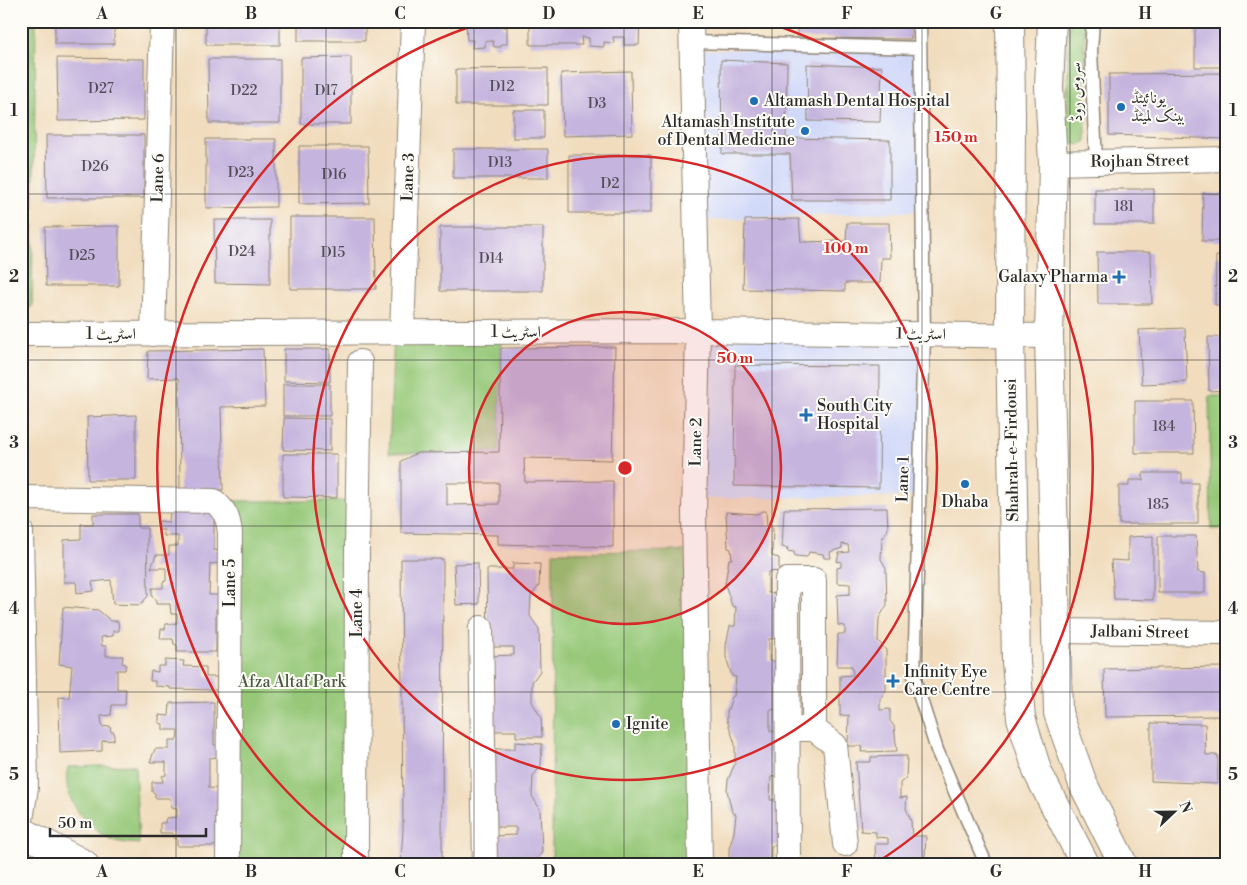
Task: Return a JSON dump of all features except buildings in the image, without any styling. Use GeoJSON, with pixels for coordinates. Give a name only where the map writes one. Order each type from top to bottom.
{"type":"FeatureCollection","features":[{"type":"Feature","properties":{"kind":"main road","name":"Shahrah-e-Firdousi"},"geometry":{"type":"LineString","coordinates":[[1010,21],[1010,335],[1016,662],[1021,718],[1038,773],[1084,864]]}},
{"type":"Feature","properties":{"kind":"main road"},"geometry":{"type":"LineString","coordinates":[[1052,21],[1049,87],[1053,163],[1048,336],[1058,713],[1084,784],[1123,864]]}},
{"type":"Feature","properties":{"kind":"main road"},"geometry":{"type":"LineString","coordinates":[[21,831],[84,864]]}},
{"type":"Feature","properties":{"kind":"street","name":"Lane 6"},"geometry":{"type":"LineString","coordinates":[[153,334],[162,21]]}},
{"type":"Feature","properties":{"kind":"street","name":"Lane 3"},"geometry":{"type":"LineString","coordinates":[[402,333],[413,21]]}},
{"type":"Feature","properties":{"kind":"street","name":"Lane 2"},"geometry":{"type":"LineString","coordinates":[[691,32],[698,331],[694,513],[700,864]]}},
{"type":"Feature","properties":{"kind":"street","name":"Rojhan Street"},"geometry":{"type":"LineString","coordinates":[[1053,163],[1226,159]]}},
{"type":"Feature","properties":{"kind":"street","name":"اسٹریٹ 1"},"geometry":{"type":"LineString","coordinates":[[21,334],[698,331],[1048,336]]}},
{"type":"Feature","properties":{"kind":"street","name":"Lane 4"},"geometry":{"type":"LineString","coordinates":[[356,864],[357,550],[360,362]]}},
{"type":"Feature","properties":{"kind":"street","name":"Lane 5"},"geometry":{"type":"LineString","coordinates":[[21,498],[214,501],[223,509],[228,518],[230,533],[228,864]]}},
{"type":"Feature","properties":{"kind":"street"},"geometry":{"type":"LineString","coordinates":[[21,532],[26,786],[21,820]]}},
{"type":"Feature","properties":{"kind":"street"},"geometry":{"type":"LineString","coordinates":[[788,864],[788,580],[814,580],[814,729]]}},
{"type":"Feature","properties":{"kind":"street"},"geometry":{"type":"LineString","coordinates":[[481,628],[485,864]]}},
{"type":"Feature","properties":{"kind":"street","name":"Jalbani Street"},"geometry":{"type":"LineString","coordinates":[[1055,631],[1226,633]]}},
{"type":"Feature","properties":{"kind":"street"},"geometry":{"type":"LineString","coordinates":[[788,729],[814,729],[835,745],[845,844]]}},
{"type":"Feature","properties":{"kind":"lane","name":"Lane 1"},"geometry":{"type":"LineString","coordinates":[[920,21],[924,334],[914,678],[937,750],[986,864]]}},
{"type":"Feature","properties":{"kind":"lane","name":"سروس روڈ"},"geometry":{"type":"LineString","coordinates":[[1093,21],[1091,50],[1096,162]]}},
{"type":"Feature","properties":{"kind":"lane"},"geometry":{"type":"LineString","coordinates":[[691,32],[920,48]]}},
{"type":"Feature","properties":{"kind":"shaded area","name":"Altamash Institute of Dental Medicine"},"geometry":{"type":"Polygon","coordinates":[[[920,48],[922,211],[695,221],[683,50],[920,48]]]}},
{"type":"Feature","properties":{"kind":"shaded area","name":"South City Hospital"},"geometry":{"type":"Polygon","coordinates":[[[698,331],[924,334],[920,496],[684,499],[698,331]]]}},
{"type":"Feature","properties":{"kind":"green space"},"geometry":{"type":"Polygon","coordinates":[[[21,21],[36,21],[32,307],[21,307],[21,21]]]}},
{"type":"Feature","properties":{"kind":"green space"},"geometry":{"type":"Polygon","coordinates":[[[1069,21],[1084,21],[1086,141],[1079,145],[1071,143],[1067,139],[1069,21]]]}},
{"type":"Feature","properties":{"kind":"green space"},"geometry":{"type":"Polygon","coordinates":[[[394,333],[504,333],[501,348],[499,452],[389,453],[394,333]]]}},
{"type":"Feature","properties":{"kind":"green space"},"geometry":{"type":"Polygon","coordinates":[[[1209,396],[1226,396],[1226,529],[1211,529],[1209,396]]]}},
{"type":"Feature","properties":{"kind":"green space","name":"Afza Altaf Park"},"geometry":{"type":"Polygon","coordinates":[[[227,501],[358,501],[356,864],[227,864],[227,501]]]}},
{"type":"Feature","properties":{"kind":"green space","name":"Ignite"},"geometry":{"type":"Polygon","coordinates":[[[689,551],[689,864],[552,864],[553,552],[689,551]]]}},
{"type":"Feature","properties":{"kind":"green space"},"geometry":{"type":"Polygon","coordinates":[[[135,765],[139,844],[115,841],[105,836],[86,821],[72,801],[67,779],[68,767],[135,765]]]}},
{"type":"Feature","properties":{"kind":"place","name":"Altamash Dental Hospital"},"geometry":{"type":"Point","coordinates":[754,101]}},
{"type":"Feature","properties":{"kind":"place","name":"یونائیٹڈ بینک لمیٹڈ"},"geometry":{"type":"Point","coordinates":[1121,107]}},
{"type":"Feature","properties":{"kind":"place","name":"Altamash Institute of Dental Medicine"},"geometry":{"type":"Point","coordinates":[805,131]}},
{"type":"Feature","properties":{"kind":"place","name":"Galaxy Pharma"},"geometry":{"type":"Point","coordinates":[1119,277]}},
{"type":"Feature","properties":{"kind":"place","name":"South City Hospital"},"geometry":{"type":"Point","coordinates":[806,415]}},
{"type":"Feature","properties":{"kind":"place","name":"Dhaba"},"geometry":{"type":"Point","coordinates":[965,484]}},
{"type":"Feature","properties":{"kind":"place","name":"Infinity Eye Care Centre"},"geometry":{"type":"Point","coordinates":[893,681]}},
{"type":"Feature","properties":{"kind":"place","name":"Ignite"},"geometry":{"type":"Point","coordinates":[616,724]}}]}
